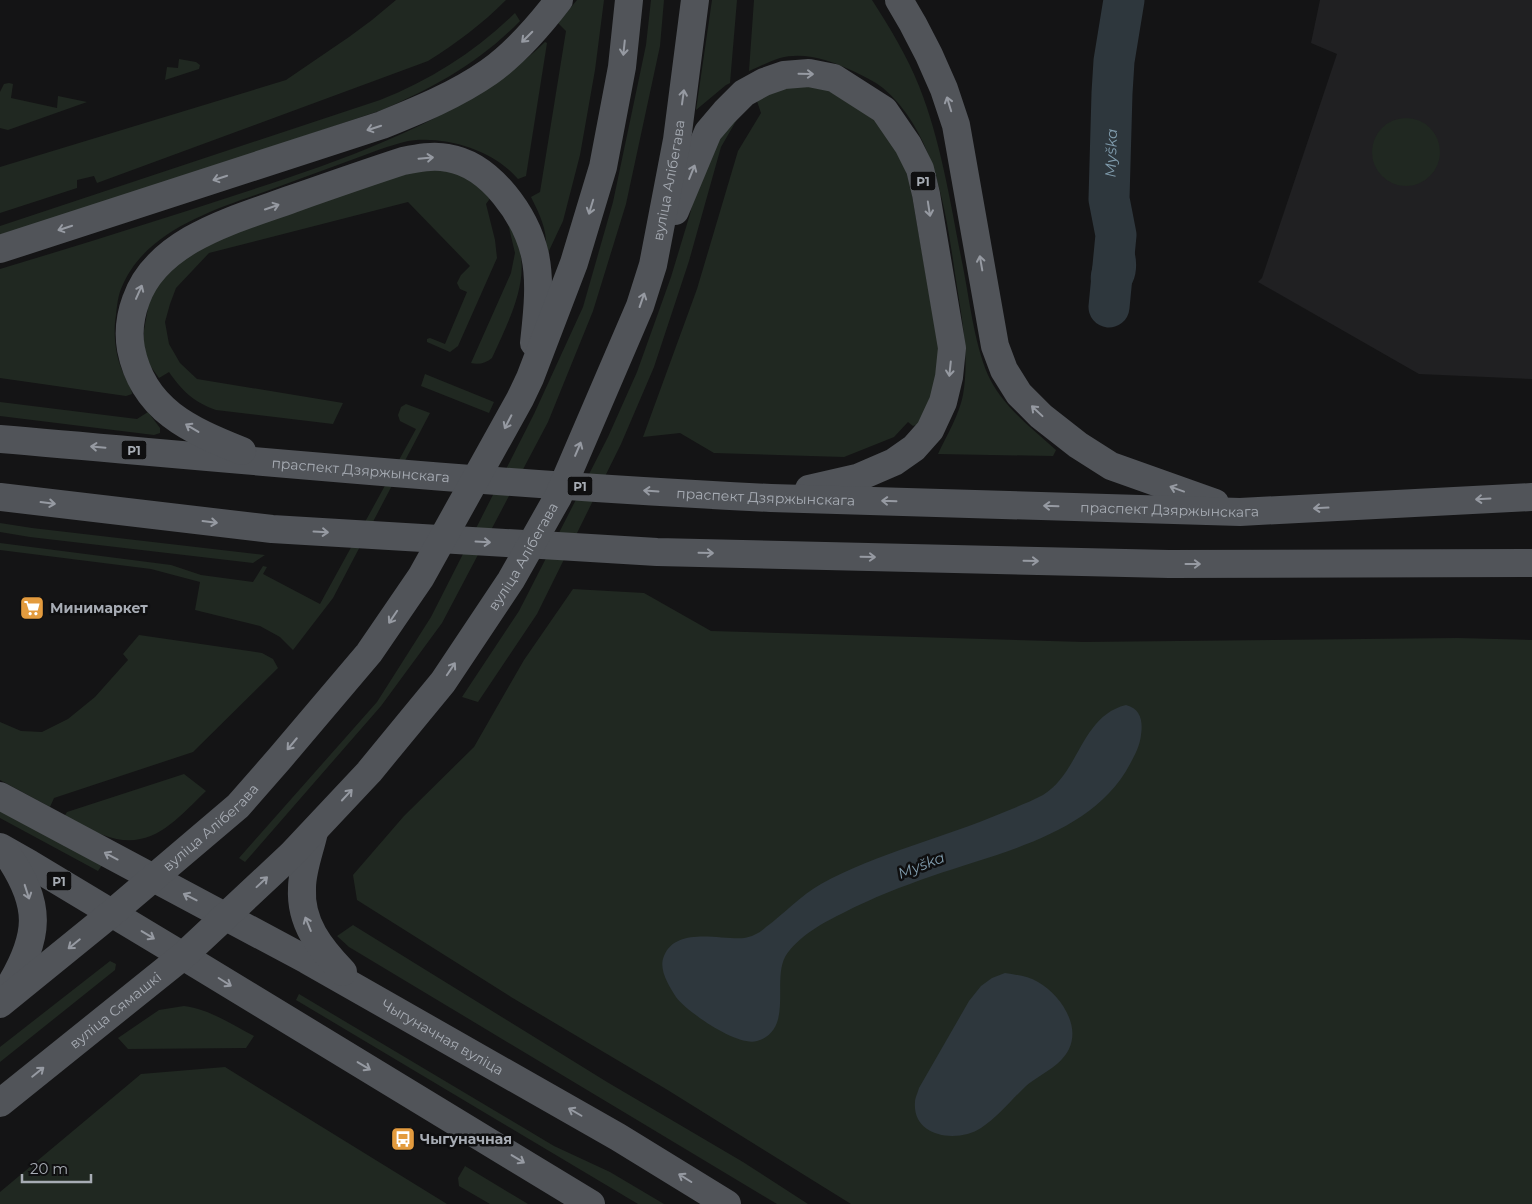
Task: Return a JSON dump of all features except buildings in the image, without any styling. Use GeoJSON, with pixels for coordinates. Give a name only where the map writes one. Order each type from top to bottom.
{"type":"FeatureCollection","features":[{"type":"Feature","properties":{"kind":"main road"},"geometry":{"type":"LineString","coordinates":[[0,249],[382,125],[430,106],[491,71],[539,26],[559,0]]}},
{"type":"Feature","properties":{"kind":"main road","name":"вуліца Алібегава"},"geometry":{"type":"LineString","coordinates":[[154,879],[238,806],[369,653],[421,577],[504,430],[530,378],[574,263],[603,167],[622,67],[629,0]]}},
{"type":"Feature","properties":{"kind":"main road","name":"вуліца Алібегава"},"geometry":{"type":"LineString","coordinates":[[226,915],[291,855],[369,772],[443,682],[511,580],[558,497],[640,306],[653,266],[677,140],[695,0]]}},
{"type":"Feature","properties":{"kind":"main road"},"geometry":{"type":"LineString","coordinates":[[898,0],[929,55],[944,89],[956,125],[996,346],[1004,370],[1019,394],[1041,416],[1078,445],[1110,466],[1240,512]]}},
{"type":"Feature","properties":{"kind":"main road","name":"Р1"},"geometry":{"type":"LineString","coordinates":[[653,266],[708,132],[744,93],[764,82],[784,75],[809,73],[834,78],[884,110],[908,145],[920,170],[926,194],[952,348],[949,377],[943,402],[930,430],[914,448],[894,462],[857,478],[772,498]]}},
{"type":"Feature","properties":{"kind":"main road"},"geometry":{"type":"LineString","coordinates":[[269,462],[205,436],[175,418],[155,401],[133,362],[129,338],[131,312],[140,288],[154,269],[192,238],[225,223],[403,160],[430,156],[466,162],[488,178],[519,214],[535,256],[537,279],[537,313],[530,378]]}},
{"type":"Feature","properties":{"kind":"main road","name":"праспект Дзяржынскага"},"geometry":{"type":"LineString","coordinates":[[0,439],[304,465],[699,495],[772,498],[1240,512],[1532,497]]}},
{"type":"Feature","properties":{"kind":"main road"},"geometry":{"type":"LineString","coordinates":[[0,497],[272,529],[657,552],[1169,564],[1532,564]]}},
{"type":"Feature","properties":{"kind":"main road","name":"Чыгуначная вуліца"},"geometry":{"type":"LineString","coordinates":[[0,796],[154,879],[226,915],[360,989],[618,1137],[727,1204]]}},
{"type":"Feature","properties":{"kind":"main road"},"geometry":{"type":"LineString","coordinates":[[314,830],[302,887],[302,908],[309,929],[322,951],[360,989]]}},
{"type":"Feature","properties":{"kind":"main road"},"geometry":{"type":"LineString","coordinates":[[0,1003],[29,950],[33,920],[29,894],[22,878],[2,848]]}},
{"type":"Feature","properties":{"kind":"main road","name":"Р1"},"geometry":{"type":"LineString","coordinates":[[2,848],[184,956],[591,1204]]}},
{"type":"Feature","properties":{"kind":"main road"},"geometry":{"type":"LineString","coordinates":[[0,1003],[154,879]]}},
{"type":"Feature","properties":{"kind":"main road","name":"вуліца Сямашкі"},"geometry":{"type":"LineString","coordinates":[[0,1103],[184,956],[226,915]]}},
{"type":"Feature","properties":{"kind":"shaded area"},"geometry":{"type":"Polygon","coordinates":[[[396,0],[506,0],[469,33],[428,61],[97,183],[94,176],[77,180],[77,188],[0,213],[0,167],[286,80],[349,37],[396,0]]]}},
{"type":"Feature","properties":{"kind":"shaded area"},"geometry":{"type":"Polygon","coordinates":[[[577,0],[604,0],[595,70],[580,155],[563,221],[546,257],[546,240],[543,226],[531,197],[540,192],[566,31],[558,23],[577,0]]]}},
{"type":"Feature","properties":{"kind":"shaded area"},"geometry":{"type":"Polygon","coordinates":[[[651,0],[664,0],[660,46],[626,204],[593,311],[548,422],[442,623],[381,706],[245,862],[239,858],[377,702],[431,617],[534,414],[583,307],[613,202],[646,45],[651,0]]]}},
{"type":"Feature","properties":{"kind":"shaded area"},"geometry":{"type":"Polygon","coordinates":[[[712,0],[737,0],[730,83],[696,110],[712,0]]]}},
{"type":"Feature","properties":{"kind":"shaded area"},"geometry":{"type":"Polygon","coordinates":[[[754,0],[872,0],[909,64],[919,86],[934,130],[950,199],[974,326],[985,369],[1004,401],[1056,450],[1053,456],[938,454],[959,410],[963,395],[966,364],[962,319],[947,225],[935,174],[926,150],[915,127],[901,106],[883,88],[845,67],[808,56],[789,56],[749,71],[754,0]]]}},
{"type":"Feature","properties":{"kind":"shaded area"},"geometry":{"type":"Polygon","coordinates":[[[1320,0],[1532,0],[1532,379],[1419,374],[1258,282],[1262,278],[1337,54],[1311,43],[1320,0]]]}},
{"type":"Feature","properties":{"kind":"shaded area"},"geometry":{"type":"Polygon","coordinates":[[[515,13],[520,21],[472,62],[438,83],[382,110],[0,238],[0,226],[380,100],[399,92],[435,74],[469,52],[515,13]]]}},
{"type":"Feature","properties":{"kind":"shaded area"},"geometry":{"type":"Polygon","coordinates":[[[545,42],[547,43],[526,176],[518,179],[496,160],[468,147],[437,140],[408,141],[381,149],[231,204],[186,223],[147,250],[132,268],[121,289],[115,322],[115,343],[123,373],[132,394],[126,396],[0,378],[0,269],[239,194],[319,167],[401,134],[440,115],[478,93],[513,69],[545,42]]]}},
{"type":"Feature","properties":{"kind":"shaded area"},"geometry":{"type":"Polygon","coordinates":[[[179,59],[196,62],[200,65],[199,69],[165,80],[167,67],[178,68],[179,59]]]}},
{"type":"Feature","properties":{"kind":"shaded area"},"geometry":{"type":"Polygon","coordinates":[[[4,84],[13,84],[11,98],[57,108],[58,96],[87,102],[8,130],[0,128],[0,92],[4,84]]]}},
{"type":"Feature","properties":{"kind":"shaded area"},"geometry":{"type":"Polygon","coordinates":[[[785,84],[822,87],[870,112],[900,152],[910,184],[939,349],[937,389],[920,424],[913,426],[908,422],[894,437],[844,457],[714,453],[680,433],[643,437],[697,289],[738,151],[761,113],[756,98],[785,84]]]}},
{"type":"Feature","properties":{"kind":"shaded area"},"geometry":{"type":"Polygon","coordinates":[[[743,109],[721,147],[689,261],[654,367],[621,444],[537,614],[478,702],[462,697],[519,611],[608,437],[637,372],[671,277],[690,214],[702,163],[712,144],[743,109]]]}},
{"type":"Feature","properties":{"kind":"shaded area"},"geometry":{"type":"Polygon","coordinates":[[[1406,118],[1419,121],[1430,128],[1437,139],[1440,152],[1437,165],[1430,176],[1419,183],[1406,186],[1393,183],[1382,176],[1375,165],[1372,152],[1375,139],[1382,128],[1393,121],[1406,118]]]}},
{"type":"Feature","properties":{"kind":"shaded area"},"geometry":{"type":"Polygon","coordinates":[[[430,167],[462,172],[491,197],[486,204],[495,240],[497,258],[458,346],[450,352],[427,342],[427,339],[430,338],[445,344],[467,292],[460,289],[457,283],[461,275],[470,266],[408,202],[209,253],[176,288],[170,304],[165,322],[169,344],[180,363],[197,379],[343,403],[333,424],[216,410],[201,404],[190,396],[169,372],[159,378],[149,364],[144,347],[144,330],[150,297],[160,280],[193,250],[319,200],[430,167]]]}},
{"type":"Feature","properties":{"kind":"shaded area"},"geometry":{"type":"Polygon","coordinates":[[[506,215],[520,251],[522,265],[518,292],[509,320],[492,358],[482,363],[471,363],[511,273],[515,253],[506,215]]]}},
{"type":"Feature","properties":{"kind":"shaded area"},"geometry":{"type":"Polygon","coordinates":[[[425,374],[494,402],[489,413],[421,386],[425,374]]]}},
{"type":"Feature","properties":{"kind":"shaded area"},"geometry":{"type":"Polygon","coordinates":[[[0,402],[137,419],[148,412],[160,428],[160,433],[154,435],[0,416],[0,402]]]}},
{"type":"Feature","properties":{"kind":"shaded area"},"geometry":{"type":"Polygon","coordinates":[[[406,404],[430,413],[333,598],[293,650],[280,637],[260,626],[195,610],[200,582],[151,569],[0,550],[0,543],[171,565],[201,575],[253,582],[263,566],[267,567],[263,574],[320,604],[416,429],[400,421],[398,415],[401,407],[406,404]]]}},
{"type":"Feature","properties":{"kind":"shaded area"},"geometry":{"type":"Polygon","coordinates":[[[0,523],[265,555],[253,563],[30,537],[0,532],[0,523]]]}},
{"type":"Feature","properties":{"kind":"shaded area"},"geometry":{"type":"Polygon","coordinates":[[[573,589],[644,593],[711,631],[1084,642],[1458,638],[1532,640],[1532,1204],[851,1204],[666,1089],[511,997],[357,900],[353,875],[404,816],[474,747],[524,660],[573,589]]]}},
{"type":"Feature","properties":{"kind":"shaded area"},"geometry":{"type":"Polygon","coordinates":[[[139,635],[262,653],[273,659],[278,668],[193,752],[54,798],[50,807],[0,780],[0,722],[21,731],[42,732],[68,719],[95,697],[128,660],[123,654],[139,635]]]}},
{"type":"Feature","properties":{"kind":"shaded area"},"geometry":{"type":"Polygon","coordinates":[[[184,774],[206,791],[172,823],[148,837],[135,840],[120,840],[88,829],[64,817],[67,812],[184,774]]]}},
{"type":"Feature","properties":{"kind":"shaded area"},"geometry":{"type":"Polygon","coordinates":[[[0,810],[102,865],[98,871],[0,818],[0,810]]]}},
{"type":"Feature","properties":{"kind":"shaded area"},"geometry":{"type":"Polygon","coordinates":[[[353,925],[607,1082],[743,1162],[808,1204],[777,1204],[349,947],[337,936],[353,925]]]}},
{"type":"Feature","properties":{"kind":"shaded area"},"geometry":{"type":"Polygon","coordinates":[[[110,961],[116,964],[115,970],[0,1062],[0,1047],[110,961]]]}},
{"type":"Feature","properties":{"kind":"shaded area"},"geometry":{"type":"Polygon","coordinates":[[[299,994],[554,1146],[610,1172],[664,1204],[638,1204],[296,1000],[299,994]]]}},
{"type":"Feature","properties":{"kind":"shaded area"},"geometry":{"type":"Polygon","coordinates":[[[184,1006],[202,1010],[254,1036],[246,1048],[128,1049],[118,1038],[159,1010],[184,1006]]]}},
{"type":"Feature","properties":{"kind":"shaded area"},"geometry":{"type":"Polygon","coordinates":[[[225,1067],[447,1204],[0,1204],[0,1192],[141,1074],[225,1067]]]}},
{"type":"Feature","properties":{"kind":"shaded area"},"geometry":{"type":"Polygon","coordinates":[[[465,1166],[528,1204],[490,1204],[459,1186],[458,1178],[465,1166]]]}},
{"type":"Feature","properties":{"kind":"water"},"geometry":{"type":"Polygon","coordinates":[[[1106,200],[1112,200],[1115,203],[1120,226],[1134,249],[1136,271],[1131,285],[1121,295],[1120,307],[1102,308],[1102,296],[1095,291],[1091,278],[1100,242],[1099,215],[1102,205],[1106,200]]]}},
{"type":"Feature","properties":{"kind":"water"},"geometry":{"type":"Polygon","coordinates":[[[1126,705],[1135,709],[1140,716],[1142,730],[1138,746],[1130,764],[1114,788],[1093,808],[1069,824],[1043,837],[888,892],[820,925],[796,943],[785,957],[780,979],[779,1016],[775,1027],[768,1035],[757,1041],[749,1041],[726,1034],[691,1011],[676,997],[670,988],[662,966],[664,956],[670,947],[678,941],[700,936],[744,938],[753,936],[813,889],[843,873],[865,863],[980,822],[1043,795],[1065,773],[1099,720],[1111,711],[1126,705]]]}},
{"type":"Feature","properties":{"kind":"water"},"geometry":{"type":"Polygon","coordinates":[[[1005,973],[1034,980],[1046,987],[1060,1002],[1070,1020],[1072,1030],[1069,1049],[1060,1061],[1026,1086],[999,1114],[981,1128],[971,1133],[949,1136],[928,1130],[916,1114],[915,1100],[919,1088],[969,1001],[981,986],[992,978],[1005,973]]]}},
{"type":"Feature","properties":{"kind":"waterway","name":"Муška"},"geometry":{"type":"LineString","coordinates":[[1109,307],[1116,235],[1109,199],[1112,93],[1114,61],[1124,0]]}},
{"type":"Feature","properties":{"kind":"place","name":"Минимаркет"},"geometry":{"type":"Point","coordinates":[32,608]}},
{"type":"Feature","properties":{"kind":"place","name":"Чыгуначная"},"geometry":{"type":"Point","coordinates":[403,1139]}}]}
